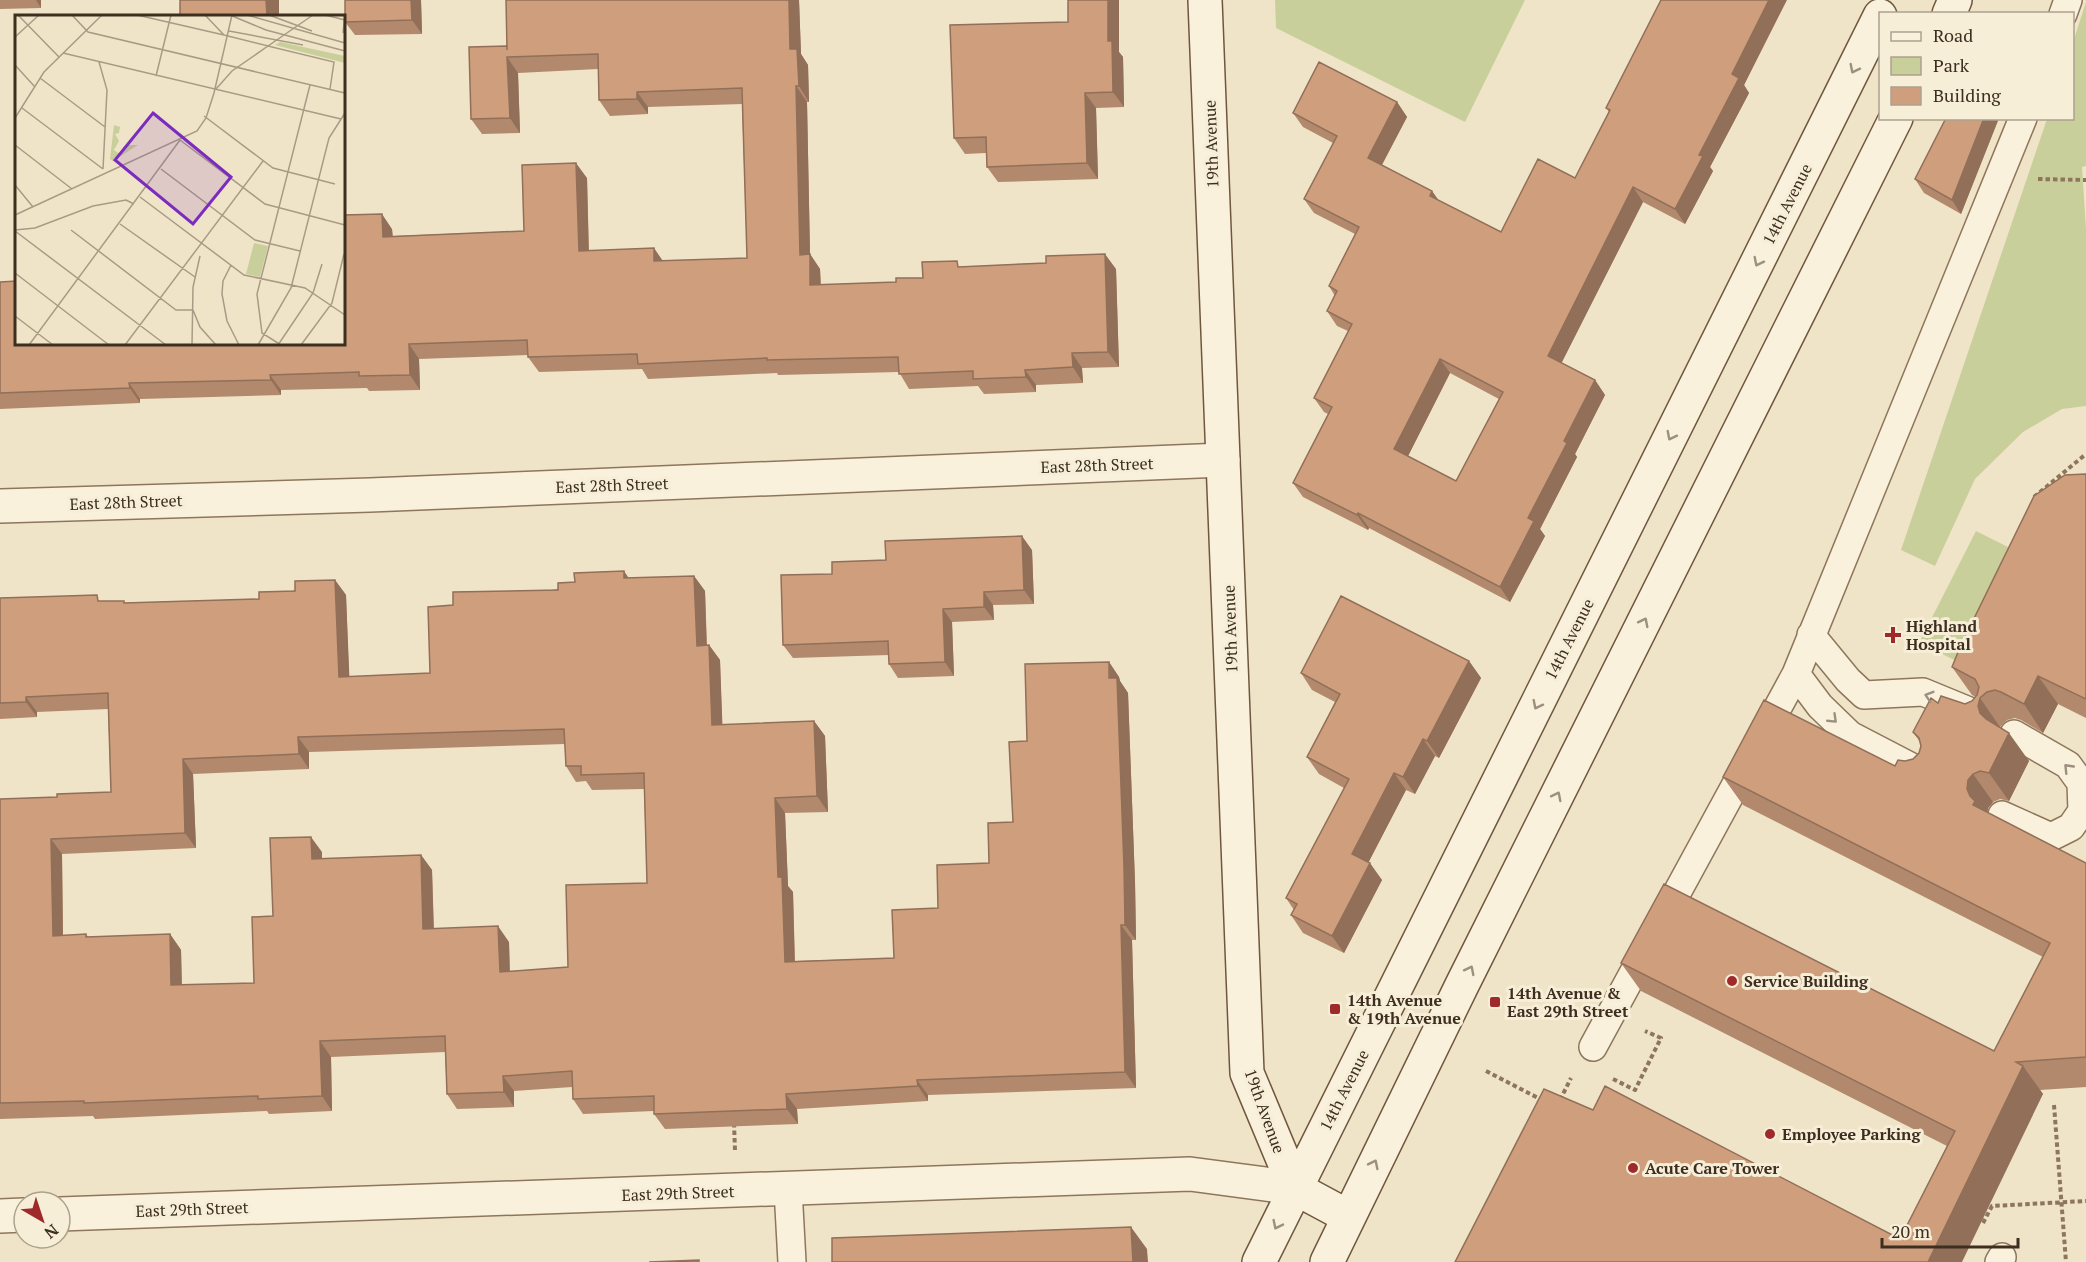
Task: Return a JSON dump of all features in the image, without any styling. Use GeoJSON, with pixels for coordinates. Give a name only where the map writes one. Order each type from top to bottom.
{"type":"FeatureCollection","features":[{"type":"Feature","properties":{"kind":"street","name":"19th Avenue"},"geometry":{"type":"LineString","coordinates":[[1205,0],[1247,1073],[1295,1188]]}},
{"type":"Feature","properties":{"kind":"street","name":"14th Avenue"},"geometry":{"type":"LineString","coordinates":[[1259,1262],[1879,19]]}},
{"type":"Feature","properties":{"kind":"street"},"geometry":{"type":"LineString","coordinates":[[1327,1262],[1462,985],[1895,120]]}},
{"type":"Feature","properties":{"kind":"street","name":"East 28th Street"},"geometry":{"type":"LineString","coordinates":[[0,506],[370,495],[1223,460]]}},
{"type":"Feature","properties":{"kind":"street","name":"East 29th Street"},"geometry":{"type":"LineString","coordinates":[[72,1214],[1190,1174],[1295,1188]]}},
{"type":"Feature","properties":{"kind":"street"},"geometry":{"type":"LineString","coordinates":[[1295,1188],[1349,1217]]}},
{"type":"Feature","properties":{"kind":"lane"},"geometry":{"type":"LineString","coordinates":[[1593,1047],[1796,674],[2022,120]]}},
{"type":"Feature","properties":{"kind":"lane"},"geometry":{"type":"LineString","coordinates":[[1811,635],[1848,680],[1864,695],[1923,692],[1983,717]]}},
{"type":"Feature","properties":{"kind":"lane"},"geometry":{"type":"LineString","coordinates":[[1796,674],[1820,706],[1850,735],[1925,774]]}},
{"type":"Feature","properties":{"kind":"lane"},"geometry":{"type":"LineString","coordinates":[[2002,815],[2051,837],[2071,827],[2082,811],[2081,783],[2068,765],[2014,734]]}},
{"type":"Feature","properties":{"kind":"lane"},"geometry":{"type":"LineString","coordinates":[[788,1189],[792,1262]]}},
{"type":"Feature","properties":{"kind":"path"},"geometry":{"type":"LineString","coordinates":[[2034,497],[2086,454]]}},
{"type":"Feature","properties":{"kind":"path"},"geometry":{"type":"LineString","coordinates":[[1607,1076],[1635,1090],[1661,1038],[1642,1029]]}},
{"type":"Feature","properties":{"kind":"path"},"geometry":{"type":"LineString","coordinates":[[1486,1071],[1551,1104]]}},
{"type":"Feature","properties":{"kind":"path"},"geometry":{"type":"LineString","coordinates":[[1556,1107],[1575,1071]]}},
{"type":"Feature","properties":{"kind":"path"},"geometry":{"type":"LineString","coordinates":[[2054,1105],[2066,1262]]}},
{"type":"Feature","properties":{"kind":"path"},"geometry":{"type":"LineString","coordinates":[[734,1114],[734,1127]]}},
{"type":"Feature","properties":{"kind":"path"},"geometry":{"type":"LineString","coordinates":[[1983,1225],[1992,1206],[2086,1201]]}},
{"type":"Feature","properties":{"kind":"green space"},"geometry":{"type":"Polygon","coordinates":[[[1275,0],[1525,0],[1465,122],[1276,28],[1275,0]]]}},
{"type":"Feature","properties":{"kind":"green space"},"geometry":{"type":"Polygon","coordinates":[[[2086,2],[2086,166],[2082,167],[2086,229],[2086,406],[2062,409],[2023,432],[1975,479],[1935,566],[1901,550],[2047,120],[2074,120],[2074,39],[2086,2]]]}},
{"type":"Feature","properties":{"kind":"green space"},"geometry":{"type":"Polygon","coordinates":[[[1976,531],[2024,555],[1967,666],[1919,643],[1976,531]]]}},
{"type":"Feature","properties":{"kind":"building"},"geometry":{"type":"Polygon","coordinates":[[[180,0],[266,0],[267,15],[180,15],[180,0]]]}},
{"type":"Feature","properties":{"kind":"building"},"geometry":{"type":"Polygon","coordinates":[[[345,0],[411,0],[412,20],[345,22],[345,0]]]}},
{"type":"Feature","properties":{"kind":"building"},"geometry":{"type":"Polygon","coordinates":[[[506,0],[789,0],[790,49],[797,49],[799,86],[796,86],[800,255],[810,254],[810,285],[896,282],[896,278],[923,278],[922,262],[957,261],[958,267],[1046,263],[1046,256],[1105,254],[1108,352],[1072,353],[1073,367],[1025,370],[1026,377],[973,379],[973,371],[899,374],[898,357],[767,360],[767,358],[638,364],[637,354],[528,357],[527,340],[409,344],[410,375],[359,376],[359,372],[270,375],[271,380],[129,383],[130,388],[0,393],[0,282],[15,281],[15,345],[345,345],[345,215],[382,214],[383,237],[524,231],[522,165],[576,163],[579,251],[654,248],[654,261],[747,258],[742,88],[637,92],[637,99],[599,100],[598,54],[507,57],[510,118],[471,119],[469,47],[507,46],[506,0]]]}},
{"type":"Feature","properties":{"kind":"building"},"geometry":{"type":"Polygon","coordinates":[[[1068,0],[1108,0],[1108,41],[1112,41],[1113,92],[1085,93],[1087,163],[987,167],[986,137],[954,138],[950,25],[1068,22],[1068,0]]]}},
{"type":"Feature","properties":{"kind":"building"},"geometry":{"type":"Polygon","coordinates":[[[1661,0],[1769,0],[1732,74],[1739,78],[1699,155],[1703,156],[1675,209],[1633,187],[1548,356],[1595,380],[1564,441],[1567,443],[1528,518],[1534,521],[1500,587],[1358,513],[1357,515],[1293,483],[1332,407],[1314,398],[1352,324],[1327,311],[1337,291],[1329,286],[1359,227],[1304,199],[1337,136],[1293,113],[1319,62],[1397,102],[1368,158],[1432,191],[1430,196],[1501,232],[1538,159],[1575,178],[1610,110],[1606,108],[1661,0]],[[1440,359],[1394,449],[1456,481],[1503,392],[1440,359]]]}},
{"type":"Feature","properties":{"kind":"building"},"geometry":{"type":"Polygon","coordinates":[[[1945,120],[1983,120],[1952,200],[1915,179],[1945,120]]]}},
{"type":"Feature","properties":{"kind":"building"},"geometry":{"type":"Polygon","coordinates":[[[2086,474],[2086,699],[2038,676],[2024,704],[1995,690],[1987,692],[1980,698],[1978,706],[1980,713],[2009,733],[1989,773],[1980,771],[1973,774],[1968,780],[1967,789],[1975,801],[1973,805],[2086,863],[2086,1057],[2016,1062],[2023,1066],[1928,1262],[1455,1262],[1544,1089],[1593,1110],[1605,1086],[1900,1239],[1955,1131],[1621,963],[1664,884],[1994,1051],[2050,943],[1723,777],[1764,700],[1895,766],[1898,760],[1913,759],[1919,753],[1921,746],[1919,738],[1913,732],[1931,698],[1938,703],[1941,696],[1965,704],[1977,695],[1979,687],[1975,679],[1952,667],[2034,496],[2065,475],[2086,474]]]}},
{"type":"Feature","properties":{"kind":"building"},"geometry":{"type":"Polygon","coordinates":[[[1022,536],[1024,590],[984,592],[984,607],[943,609],[945,662],[889,664],[888,641],[783,645],[781,575],[832,574],[832,562],[886,560],[885,541],[1022,536]]]}},
{"type":"Feature","properties":{"kind":"building"},"geometry":{"type":"Polygon","coordinates":[[[624,571],[624,578],[694,576],[697,646],[709,645],[712,725],[814,721],[817,796],[775,798],[778,877],[782,877],[785,962],[894,958],[892,910],[938,908],[937,865],[989,863],[988,823],[1013,822],[1009,742],[1027,741],[1025,664],[1109,662],[1109,678],[1117,678],[1124,867],[1125,925],[1121,925],[1125,1072],[917,1080],[918,1086],[786,1094],[787,1109],[654,1114],[654,1096],[573,1099],[572,1071],[503,1076],[504,1092],[447,1094],[445,1036],[320,1041],[322,1096],[258,1099],[258,1096],[84,1103],[84,1101],[0,1103],[0,799],[111,792],[108,693],[26,697],[26,702],[0,703],[0,598],[97,595],[98,601],[124,601],[124,603],[259,599],[259,592],[295,591],[295,581],[335,580],[339,677],[430,673],[428,607],[453,605],[453,592],[558,590],[558,583],[575,582],[574,573],[624,571]],[[564,729],[298,737],[299,754],[183,759],[185,833],[51,839],[53,936],[170,934],[171,985],[254,983],[252,917],[273,916],[270,838],[311,837],[312,859],[421,855],[423,929],[498,926],[500,972],[568,967],[566,885],[647,883],[644,773],[581,775],[581,766],[566,766],[564,729]]]}},
{"type":"Feature","properties":{"kind":"building"},"geometry":{"type":"Polygon","coordinates":[[[1341,596],[1469,661],[1427,741],[1423,739],[1403,777],[1394,773],[1352,854],[1370,863],[1332,936],[1291,915],[1297,904],[1286,898],[1349,779],[1307,757],[1340,694],[1301,673],[1341,596]]]}},
{"type":"Feature","properties":{"kind":"building"},"geometry":{"type":"Polygon","coordinates":[[[1131,1227],[1133,1262],[832,1262],[832,1238],[1131,1227]]]}},
{"type":"Feature","properties":{"kind":"building"},"geometry":{"type":"Polygon","coordinates":[[[699,1260],[699,1262],[649,1262],[699,1260]]]}},
{"type":"Feature","properties":{"kind":"place","name":"Highland Hospital"},"geometry":{"type":"Point","coordinates":[1893,635]}},
{"type":"Feature","properties":{"kind":"place","name":"Service Building"},"geometry":{"type":"Point","coordinates":[1732,981]}},
{"type":"Feature","properties":{"kind":"place","name":"14th Avenue & East 29th Street"},"geometry":{"type":"Point","coordinates":[1495,1002]}},
{"type":"Feature","properties":{"kind":"place","name":"14th Avenue & 19th Avenue"},"geometry":{"type":"Point","coordinates":[1335,1009]}},
{"type":"Feature","properties":{"kind":"place","name":"Employee Parking"},"geometry":{"type":"Point","coordinates":[1770,1134]}},
{"type":"Feature","properties":{"kind":"place","name":"Acute Care Tower"},"geometry":{"type":"Point","coordinates":[1633,1168]}}]}
